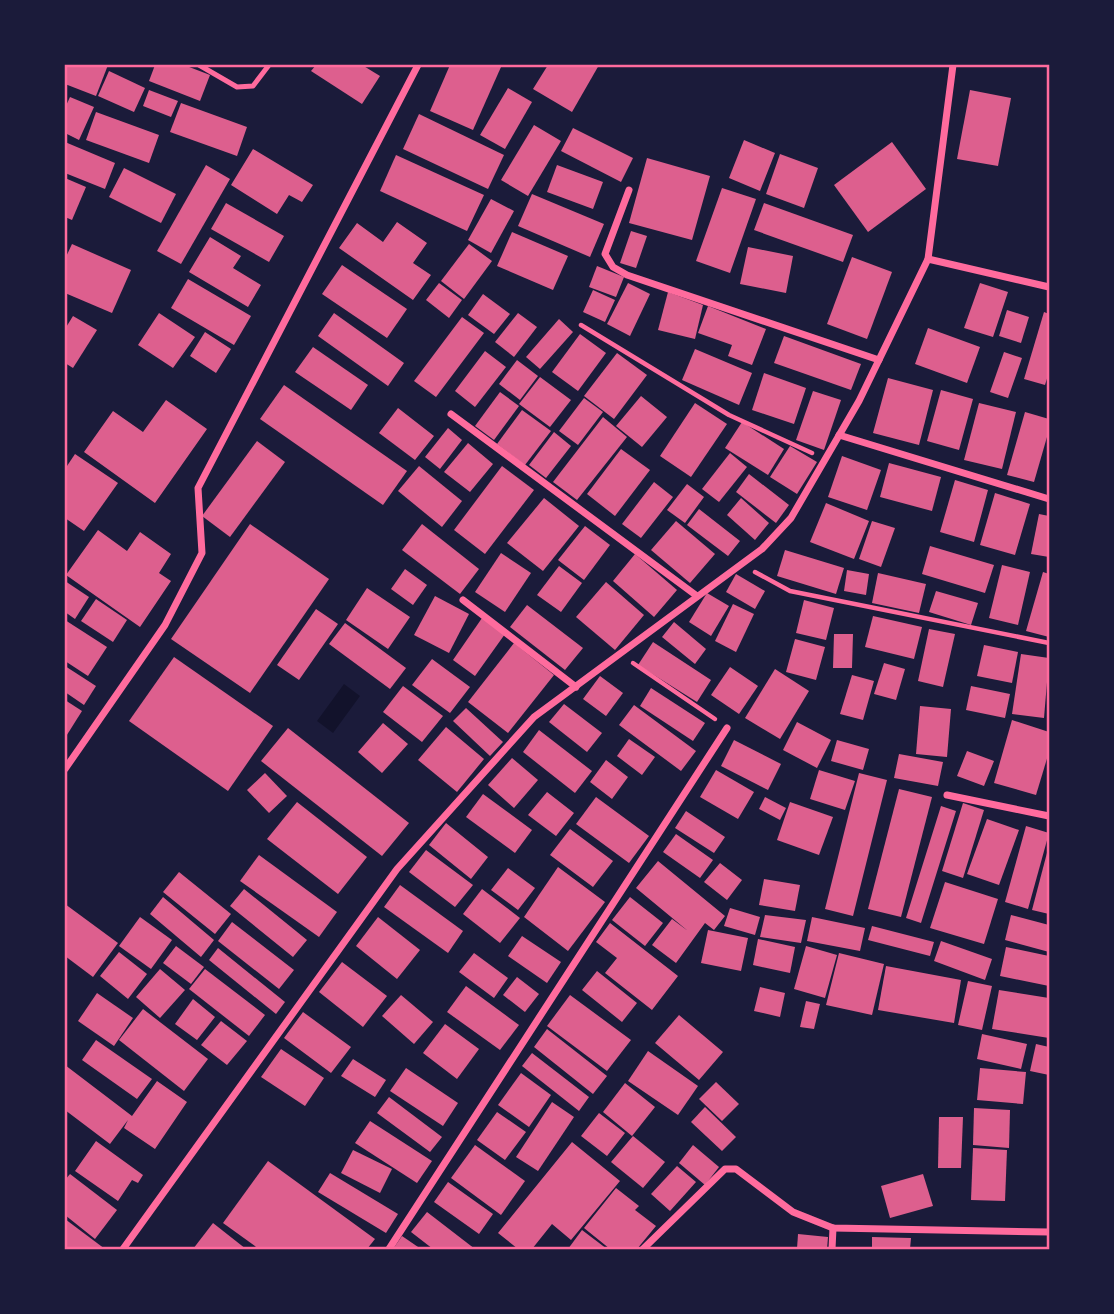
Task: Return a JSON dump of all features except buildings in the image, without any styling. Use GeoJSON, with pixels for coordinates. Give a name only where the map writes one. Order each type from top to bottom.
{"type":"FeatureCollection","features":[{"type":"Feature","properties":{"kind":"street"},"geometry":{"type":"LineString","coordinates":[[65,769],[165,625],[202,553],[198,488],[418,65]]}},
{"type":"Feature","properties":{"kind":"street"},"geometry":{"type":"LineString","coordinates":[[123,1249],[397,869],[534,717],[762,549],[791,518],[879,360],[928,259],[953,65]]}},
{"type":"Feature","properties":{"kind":"street"},"geometry":{"type":"LineString","coordinates":[[629,190],[605,254],[613,268],[879,360]]}},
{"type":"Feature","properties":{"kind":"street"},"geometry":{"type":"LineString","coordinates":[[928,259],[1049,287]]}},
{"type":"Feature","properties":{"kind":"street"},"geometry":{"type":"LineString","coordinates":[[452,414],[696,596]]}},
{"type":"Feature","properties":{"kind":"street"},"geometry":{"type":"LineString","coordinates":[[839,435],[1049,499]]}},
{"type":"Feature","properties":{"kind":"street"},"geometry":{"type":"LineString","coordinates":[[463,600],[576,687]]}},
{"type":"Feature","properties":{"kind":"street"},"geometry":{"type":"LineString","coordinates":[[390,1249],[727,728]]}},
{"type":"Feature","properties":{"kind":"street"},"geometry":{"type":"LineString","coordinates":[[947,795],[1049,816]]}},
{"type":"Feature","properties":{"kind":"street"},"geometry":{"type":"LineString","coordinates":[[643,1249],[725,1169],[736,1169],[793,1212],[833,1228],[1049,1232]]}},
{"type":"Feature","properties":{"kind":"street"},"geometry":{"type":"LineString","coordinates":[[832,1249],[833,1228]]}},
{"type":"Feature","properties":{"kind":"lane"},"geometry":{"type":"LineString","coordinates":[[200,65],[237,87],[253,86],[269,65]]}},
{"type":"Feature","properties":{"kind":"path"},"geometry":{"type":"LineString","coordinates":[[582,325],[729,415],[826,459]]}},
{"type":"Feature","properties":{"kind":"path"},"geometry":{"type":"LineString","coordinates":[[742,564],[790,591],[1049,643]]}},
{"type":"Feature","properties":{"kind":"path"},"geometry":{"type":"LineString","coordinates":[[620,654],[727,728]]}},
{"type":"Feature","properties":{"kind":"shaded area"},"geometry":{"type":"Polygon","coordinates":[[[344,684],[360,696],[333,733],[317,721],[344,684]]]}}]}
